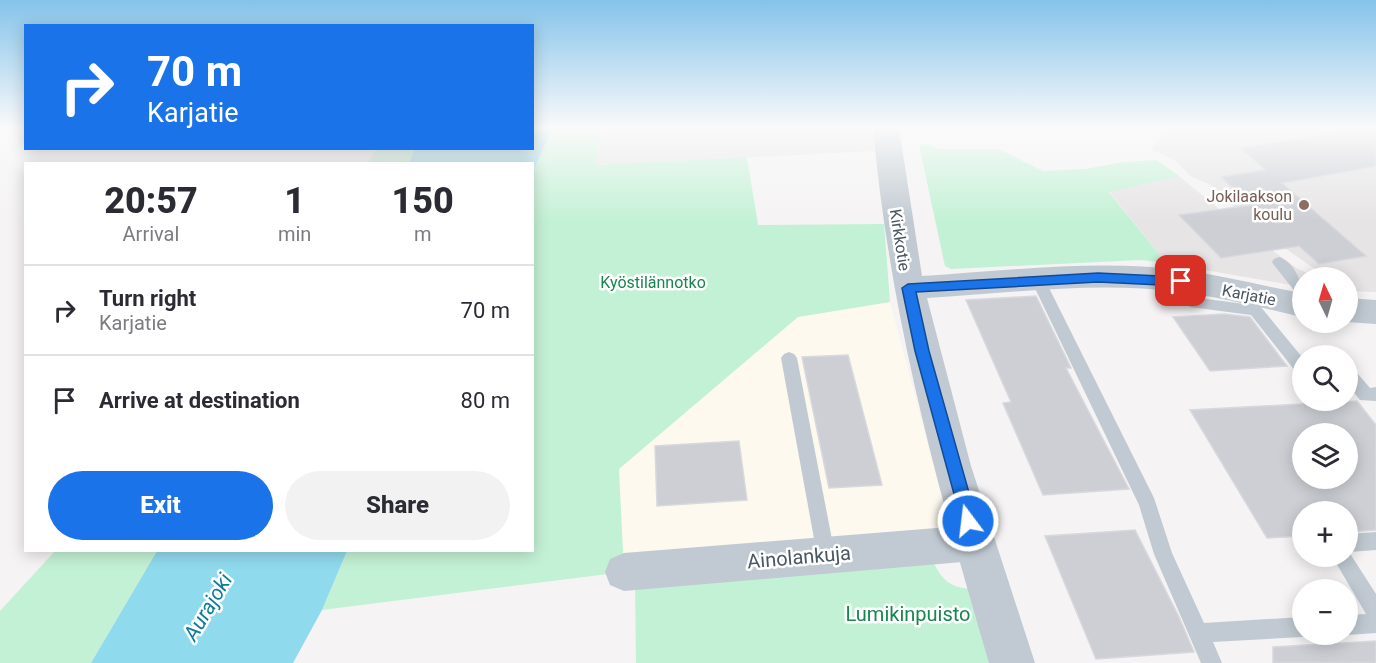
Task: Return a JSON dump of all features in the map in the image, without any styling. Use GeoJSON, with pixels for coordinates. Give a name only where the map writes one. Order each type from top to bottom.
{"type":"FeatureCollection","features":[{"type":"Feature","properties":{"kind":"street","name":"Kirkkotie"},"geometry":{"type":"LineString","coordinates":[[889,159],[908,288],[922,351],[974,543],[1012,663]]}},
{"type":"Feature","properties":{"kind":"street","name":"Karjatie"},"geometry":{"type":"LineString","coordinates":[[908,288],[1098,278],[1181,281],[1292,303]]}},
{"type":"Feature","properties":{"kind":"street"},"geometry":{"type":"LineString","coordinates":[[1358,311],[1376,312]]}},
{"type":"Feature","properties":{"kind":"street","name":"Ainolankuja"},"geometry":{"type":"LineString","coordinates":[[624,572],[974,543]]}},
{"type":"Feature","properties":{"kind":"lane"},"geometry":{"type":"LineString","coordinates":[[1279,262],[1292,278]]}},
{"type":"Feature","properties":{"kind":"lane"},"geometry":{"type":"LineString","coordinates":[[1038,280],[1148,504],[1163,554],[1212,663]]}},
{"type":"Feature","properties":{"kind":"lane"},"geometry":{"type":"LineString","coordinates":[[1181,281],[1195,303],[1256,310],[1292,355]]}},
{"type":"Feature","properties":{"kind":"lane"},"geometry":{"type":"LineString","coordinates":[[789,358],[826,555]]}},
{"type":"Feature","properties":{"kind":"lane"},"geometry":{"type":"LineString","coordinates":[[1358,385],[1366,395],[1376,394]]}},
{"type":"Feature","properties":{"kind":"lane"},"geometry":{"type":"LineString","coordinates":[[1358,542],[1376,541]]}},
{"type":"Feature","properties":{"kind":"lane"},"geometry":{"type":"LineString","coordinates":[[1348,567],[1376,612]]}},
{"type":"Feature","properties":{"kind":"lane"},"geometry":{"type":"LineString","coordinates":[[1358,624],[1376,623]]}},
{"type":"Feature","properties":{"kind":"lane"},"geometry":{"type":"LineString","coordinates":[[1198,633],[1292,628]]}},
{"type":"Feature","properties":{"kind":"shaded area"},"geometry":{"type":"Polygon","coordinates":[[[595,159],[716,159],[594,165],[595,159]]]}},
{"type":"Feature","properties":{"kind":"shaded area","name":"Jokilaakson koulu"},"geometry":{"type":"Polygon","coordinates":[[[1173,159],[1376,159],[1376,292],[1358,291],[1358,267],[1312,267],[1255,227],[1209,184],[1190,176],[1173,159]]]}},
{"type":"Feature","properties":{"kind":"shaded area"},"geometry":{"type":"Polygon","coordinates":[[[1179,176],[1248,233],[1295,267],[1292,267],[1292,285],[1166,263],[1109,191],[1179,176]]]}},
{"type":"Feature","properties":{"kind":"shaded area"},"geometry":{"type":"Polygon","coordinates":[[[890,302],[948,519],[934,533],[623,553],[618,469],[798,317],[890,302]]]}},
{"type":"Feature","properties":{"kind":"green space"},"geometry":{"type":"Polygon","coordinates":[[[370,159],[411,159],[409,162],[368,162],[370,159]]]}},
{"type":"Feature","properties":{"kind":"green space","name":"Kyöstilännotko"},"geometry":{"type":"Polygon","coordinates":[[[538,159],[596,159],[595,165],[747,159],[758,225],[884,224],[890,302],[798,317],[619,469],[624,572],[322,610],[347,552],[534,552],[534,167],[538,159]]]}},
{"type":"Feature","properties":{"kind":"green space"},"geometry":{"type":"Polygon","coordinates":[[[922,159],[1019,159],[1043,171],[1085,169],[1124,162],[1157,160],[1179,176],[1109,192],[1166,263],[1141,260],[951,269],[945,266],[922,159]]]}},
{"type":"Feature","properties":{"kind":"green space"},"geometry":{"type":"Polygon","coordinates":[[[54,552],[156,552],[91,663],[0,663],[0,611],[54,552]]]}},
{"type":"Feature","properties":{"kind":"green space","name":"Lumikinpuisto"},"geometry":{"type":"Polygon","coordinates":[[[934,563],[940,575],[948,582],[972,589],[994,663],[636,663],[635,581],[934,563]]]}},
{"type":"Feature","properties":{"kind":"water"},"geometry":{"type":"Polygon","coordinates":[[[411,159],[538,159],[534,169],[534,162],[409,162],[411,159]]]}},
{"type":"Feature","properties":{"kind":"water","name":"Aurajoki"},"geometry":{"type":"Polygon","coordinates":[[[156,552],[347,552],[322,610],[293,663],[91,663],[156,552]]]}},
{"type":"Feature","properties":{"kind":"building"},"geometry":{"type":"Polygon","coordinates":[[[1253,159],[1376,159],[1376,166],[1282,183],[1366,256],[1319,264],[1299,246],[1221,258],[1179,215],[1252,205],[1221,177],[1266,170],[1253,159]]]}},
{"type":"Feature","properties":{"kind":"building"},"geometry":{"type":"Polygon","coordinates":[[[1036,296],[1071,368],[1066,368],[1129,489],[1043,495],[1003,403],[1011,402],[966,300],[1036,296]]]}},
{"type":"Feature","properties":{"kind":"building"},"geometry":{"type":"Polygon","coordinates":[[[1224,314],[1250,317],[1287,366],[1210,371],[1173,317],[1224,314]]]}},
{"type":"Feature","properties":{"kind":"building"},"geometry":{"type":"Polygon","coordinates":[[[848,355],[882,485],[829,488],[802,357],[848,355]]]}},
{"type":"Feature","properties":{"kind":"building"},"geometry":{"type":"Polygon","coordinates":[[[1358,402],[1376,425],[1376,530],[1358,531],[1358,501],[1292,501],[1292,537],[1267,538],[1190,410],[1292,405],[1292,411],[1358,411],[1358,402]]]}},
{"type":"Feature","properties":{"kind":"building"},"geometry":{"type":"Polygon","coordinates":[[[739,441],[747,500],[657,506],[655,446],[739,441]]]}},
{"type":"Feature","properties":{"kind":"building"},"geometry":{"type":"Polygon","coordinates":[[[1135,530],[1194,652],[1096,659],[1045,536],[1135,530]]]}},
{"type":"Feature","properties":{"kind":"building"},"geometry":{"type":"Polygon","coordinates":[[[1376,641],[1376,663],[1273,663],[1273,647],[1358,645],[1358,642],[1376,641]]]}},
{"type":"Feature","properties":{"kind":"place","name":"Jokilaakson koulu"},"geometry":{"type":"Point","coordinates":[1304,205]}},
{"type":"Feature","properties":{"kind":"route"},"geometry":{"type":"LineString","coordinates":[[968,521],[922,351],[908,288],[940,284],[1098,278],[1181,281]]}}]}
